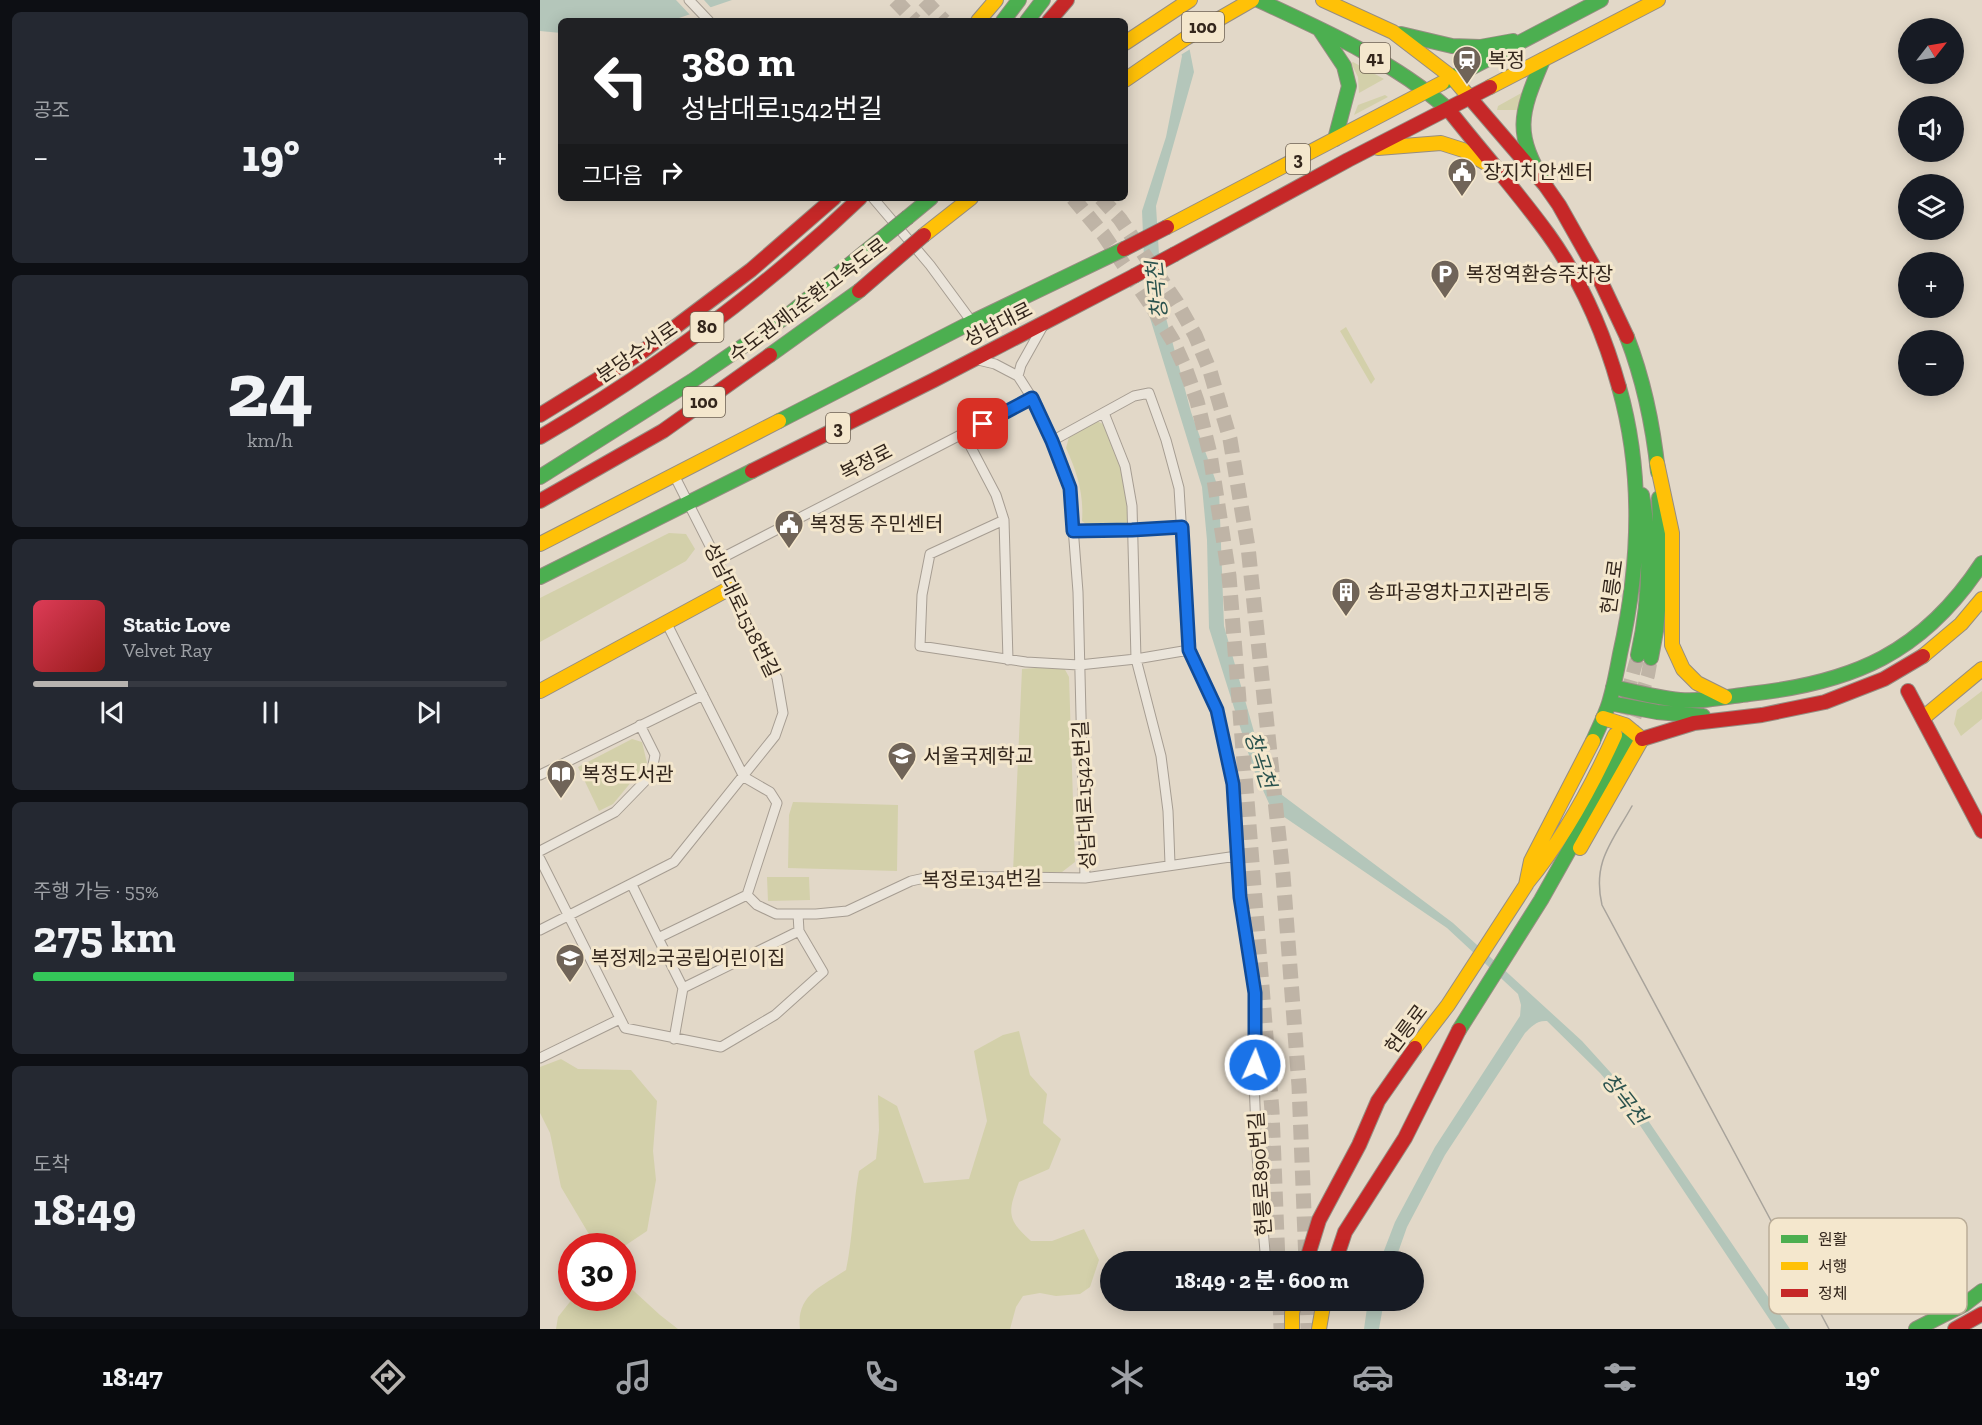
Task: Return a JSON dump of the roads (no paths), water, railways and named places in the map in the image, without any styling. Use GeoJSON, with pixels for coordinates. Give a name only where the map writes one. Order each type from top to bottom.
{"type":"FeatureCollection","features":[{"type":"Feature","properties":{"kind":"main road"},"geometry":{"type":"LineString","coordinates":[[981,18],[996,0]]}},
{"type":"Feature","properties":{"kind":"main road"},"geometry":{"type":"LineString","coordinates":[[1005,18],[1020,0]]}},
{"type":"Feature","properties":{"kind":"main road"},"geometry":{"type":"LineString","coordinates":[[1029,18],[1043,0]]}},
{"type":"Feature","properties":{"kind":"main road"},"geometry":{"type":"LineString","coordinates":[[1052,18],[1067,0]]}},
{"type":"Feature","properties":{"kind":"main road","name":"100"},"geometry":{"type":"LineString","coordinates":[[1128,41],[1190,0]]}},
{"type":"Feature","properties":{"kind":"main road","name":"100"},"geometry":{"type":"LineString","coordinates":[[1128,78],[1156,57],[1252,0]]}},
{"type":"Feature","properties":{"kind":"main road","name":"헌릉로"},"geometry":{"type":"LineString","coordinates":[[1258,0],[1380,60],[1428,90],[1448,109],[1533,213],[1562,255],[1595,316],[1618,380],[1629,422],[1635,461],[1637,549],[1627,624],[1614,687],[1603,718],[1586,758],[1531,861],[1526,885],[1448,1005],[1378,1101],[1359,1145],[1318,1220],[1309,1251]]}},
{"type":"Feature","properties":{"kind":"main road","name":"41"},"geometry":{"type":"LineString","coordinates":[[1323,0],[1393,32],[1453,78]]}},
{"type":"Feature","properties":{"kind":"main road","name":"3"},"geometry":{"type":"LineString","coordinates":[[1453,78],[1601,0]]}},
{"type":"Feature","properties":{"kind":"main road","name":"3"},"geometry":{"type":"LineString","coordinates":[[1470,98],[1658,0]]}},
{"type":"Feature","properties":{"kind":"main road"},"geometry":{"type":"LineString","coordinates":[[1320,30],[1344,66],[1348,86],[1335,139]]}},
{"type":"Feature","properties":{"kind":"main road"},"geometry":{"type":"LineString","coordinates":[[1393,32],[1452,46],[1480,46],[1528,39]]}},
{"type":"Feature","properties":{"kind":"main road"},"geometry":{"type":"LineString","coordinates":[[1544,60],[1525,103],[1523,125],[1527,149],[1546,186],[1589,256],[1625,331],[1636,360],[1649,411],[1672,533],[1672,645],[1683,669],[1697,682],[1726,697]]}},
{"type":"Feature","properties":{"kind":"main road"},"geometry":{"type":"LineString","coordinates":[[1453,78],[1486,120],[1546,186]]}},
{"type":"Feature","properties":{"kind":"main road","name":"성남대로"},"geometry":{"type":"LineString","coordinates":[[540,544],[972,322],[1124,249],[1453,78]]}},
{"type":"Feature","properties":{"kind":"main road","name":"성남대로"},"geometry":{"type":"LineString","coordinates":[[540,577],[1045,322],[1369,149],[1470,98]]}},
{"type":"Feature","properties":{"kind":"main road"},"geometry":{"type":"LineString","coordinates":[[1369,149],[1423,143],[1441,144],[1463,150],[1496,169]]}},
{"type":"Feature","properties":{"kind":"main road"},"geometry":{"type":"LineString","coordinates":[[806,224],[825,201]]}},
{"type":"Feature","properties":{"kind":"main road","name":"분당수서로"},"geometry":{"type":"LineString","coordinates":[[540,415],[642,352],[751,270],[831,201]]}},
{"type":"Feature","properties":{"kind":"main road","name":"분당수서로"},"geometry":{"type":"LineString","coordinates":[[540,437],[649,369],[730,311],[818,239],[857,201]]}},
{"type":"Feature","properties":{"kind":"main road"},"geometry":{"type":"LineString","coordinates":[[818,239],[868,201]]}},
{"type":"Feature","properties":{"kind":"main road","name":"수도권제1순환고속도로"},"geometry":{"type":"LineString","coordinates":[[540,477],[692,381],[787,316],[928,201]]}},
{"type":"Feature","properties":{"kind":"main road","name":"수도권제1순환고속도로"},"geometry":{"type":"LineString","coordinates":[[540,501],[663,431],[859,291],[967,201]]}},
{"type":"Feature","properties":{"kind":"main road"},"geometry":{"type":"LineString","coordinates":[[1635,461],[1646,513],[1649,579],[1645,657],[1656,631],[1662,567],[1657,463]]}},
{"type":"Feature","properties":{"kind":"main road"},"geometry":{"type":"LineString","coordinates":[[1614,687],[1656,698],[1683,700],[1726,697],[1800,686],[1849,674],[1871,665],[1904,644],[1942,614],[1971,581],[1982,564]]}},
{"type":"Feature","properties":{"kind":"main road"},"geometry":{"type":"LineString","coordinates":[[540,691],[732,587]]}},
{"type":"Feature","properties":{"kind":"main road"},"geometry":{"type":"LineString","coordinates":[[1541,900],[1571,863],[1642,739],[1665,728],[1725,718],[1772,714],[1834,699],[1873,686],[1927,655],[1953,632],[1982,599]]}},
{"type":"Feature","properties":{"kind":"main road"},"geometry":{"type":"LineString","coordinates":[[1923,718],[1982,669]]}},
{"type":"Feature","properties":{"kind":"main road"},"geometry":{"type":"LineString","coordinates":[[1908,691],[1982,831]]}},
{"type":"Feature","properties":{"kind":"main road"},"geometry":{"type":"LineString","coordinates":[[1609,703],[1657,712],[1725,718]]}},
{"type":"Feature","properties":{"kind":"main road"},"geometry":{"type":"LineString","coordinates":[[1603,718],[1625,725],[1642,739]]}},
{"type":"Feature","properties":{"kind":"main road"},"geometry":{"type":"LineString","coordinates":[[1339,1251],[1345,1232],[1405,1138],[1478,998],[1541,900],[1608,781],[1622,736],[1547,860],[1526,885]]}},
{"type":"Feature","properties":{"kind":"main road"},"geometry":{"type":"LineString","coordinates":[[1967,1302],[1982,1291]]}},
{"type":"Feature","properties":{"kind":"main road"},"geometry":{"type":"LineString","coordinates":[[1292,1311],[1292,1329]]}},
{"type":"Feature","properties":{"kind":"main road"},"geometry":{"type":"LineString","coordinates":[[1319,1329],[1322,1311]]}},
{"type":"Feature","properties":{"kind":"main road"},"geometry":{"type":"LineString","coordinates":[[1916,1329],[1945,1314]]}},
{"type":"Feature","properties":{"kind":"main road"},"geometry":{"type":"LineString","coordinates":[[1955,1329],[1982,1314]]}},
{"type":"Feature","properties":{"kind":"street"},"geometry":{"type":"LineString","coordinates":[[689,0],[706,18]]}},
{"type":"Feature","properties":{"kind":"street"},"geometry":{"type":"LineString","coordinates":[[875,201],[930,266],[972,322]]}},
{"type":"Feature","properties":{"kind":"street"},"geometry":{"type":"LineString","coordinates":[[973,359],[995,364],[1018,376],[1021,365],[1045,322]]}},
{"type":"Feature","properties":{"kind":"street","name":"성남대로1542번길"},"geometry":{"type":"LineString","coordinates":[[1018,376],[1032,398],[1052,441],[1070,488],[1078,592],[1085,878],[1237,856]]}},
{"type":"Feature","properties":{"kind":"street","name":"헌릉로890번길"},"geometry":{"type":"LineString","coordinates":[[1052,441],[1134,396],[1149,393],[1166,440],[1179,488],[1189,650],[1217,710],[1233,784],[1237,856],[1255,1002],[1254,1080],[1257,1156],[1266,1251]]}},
{"type":"Feature","properties":{"kind":"street","name":"복정로"},"geometry":{"type":"LineString","coordinates":[[718,560],[1032,398]]}},
{"type":"Feature","properties":{"kind":"street"},"geometry":{"type":"LineString","coordinates":[[1104,413],[1125,466],[1132,506],[1136,659],[1162,766],[1168,811],[1170,864]]}},
{"type":"Feature","properties":{"kind":"street"},"geometry":{"type":"LineString","coordinates":[[964,434],[996,495],[1004,520],[1008,660]]}},
{"type":"Feature","properties":{"kind":"street","name":"성남대로1518번길"},"geometry":{"type":"LineString","coordinates":[[540,930],[674,862],[775,736],[783,713],[777,678],[674,475]]}},
{"type":"Feature","properties":{"kind":"street"},"geometry":{"type":"LineString","coordinates":[[1004,520],[930,554],[922,595],[920,646],[1008,660],[1079,665],[1189,650]]}},
{"type":"Feature","properties":{"kind":"street"},"geometry":{"type":"LineString","coordinates":[[1073,531],[1182,527]]}},
{"type":"Feature","properties":{"kind":"street"},"geometry":{"type":"LineString","coordinates":[[658,938],[747,895],[777,803],[770,792],[744,777],[666,622]]}},
{"type":"Feature","properties":{"kind":"street"},"geometry":{"type":"LineString","coordinates":[[540,776],[703,695]]}},
{"type":"Feature","properties":{"kind":"street"},"geometry":{"type":"LineString","coordinates":[[540,851],[615,812],[651,775],[655,755],[640,725]]}},
{"type":"Feature","properties":{"kind":"street"},"geometry":{"type":"LineString","coordinates":[[540,859],[625,1028],[674,1039],[721,1047],[775,1015],[823,972],[800,931],[798,914]]}},
{"type":"Feature","properties":{"kind":"street","name":"복정로134번길"},"geometry":{"type":"LineString","coordinates":[[747,895],[757,905],[776,914],[798,914],[847,911],[911,881],[934,876],[1085,878]]}},
{"type":"Feature","properties":{"kind":"street"},"geometry":{"type":"LineString","coordinates":[[632,885],[683,988],[674,1039]]}},
{"type":"Feature","properties":{"kind":"street"},"geometry":{"type":"LineString","coordinates":[[683,988],[800,931]]}},
{"type":"Feature","properties":{"kind":"street"},"geometry":{"type":"LineString","coordinates":[[540,1058],[620,1019]]}},
{"type":"Feature","properties":{"kind":"water"},"geometry":{"type":"Polygon","coordinates":[[[540,0],[732,0],[679,18],[558,18],[558,33],[540,31],[540,0]]]}},
{"type":"Feature","properties":{"kind":"water","name":"창곡천"},"geometry":{"type":"Polygon","coordinates":[[[1161,0],[1180,0],[1194,72],[1156,206],[1162,303],[1191,412],[1219,490],[1224,626],[1262,760],[1282,795],[1453,923],[1582,1041],[1630,1094],[1769,1298],[1769,1314],[1780,1314],[1790,1329],[1776,1329],[1623,1100],[1600,1073],[1547,1021],[1537,1023],[1525,1033],[1445,1155],[1407,1227],[1399,1251],[1384,1251],[1395,1222],[1435,1147],[1520,1016],[1521,1005],[1518,994],[1447,928],[1271,808],[1253,768],[1209,628],[1207,540],[1202,487],[1146,305],[1142,211],[1166,137],[1182,56],[1161,0]]]}},
{"type":"Feature","properties":{"kind":"water"},"geometry":{"type":"Polygon","coordinates":[[[1367,1311],[1382,1311],[1379,1329],[1364,1329],[1367,1311]]]}},
{"type":"Feature","properties":{"kind":"tunnel"},"geometry":{"type":"LineString","coordinates":[[895,0],[912,18]]}},
{"type":"Feature","properties":{"kind":"tunnel"},"geometry":{"type":"LineString","coordinates":[[924,0],[941,18]]}},
{"type":"Feature","properties":{"kind":"tunnel"},"geometry":{"type":"LineString","coordinates":[[1076,201],[1103,234],[1173,341],[1197,401],[1210,454],[1229,576],[1272,1111],[1278,1251]]}},
{"type":"Feature","properties":{"kind":"tunnel"},"geometry":{"type":"LineString","coordinates":[[1104,201],[1120,219],[1177,303],[1195,335],[1210,371],[1230,439],[1248,547],[1283,875],[1299,1086],[1306,1251]]}},
{"type":"Feature","properties":{"kind":"tunnel"},"geometry":{"type":"LineString","coordinates":[[1616,734],[1638,655]]}},
{"type":"Feature","properties":{"kind":"tunnel"},"geometry":{"type":"LineString","coordinates":[[1628,737],[1648,675],[1651,658]]}},
{"type":"Feature","properties":{"kind":"tunnel"},"geometry":{"type":"LineString","coordinates":[[1280,1311],[1281,1329]]}},
{"type":"Feature","properties":{"kind":"tunnel"},"geometry":{"type":"LineString","coordinates":[[1307,1311],[1308,1329]]}},
{"type":"Feature","properties":{"kind":"tram line"},"geometry":{"type":"LineString","coordinates":[[1632,806],[1611,842],[1602,864],[1600,876],[1602,905],[1770,1218]]}},
{"type":"Feature","properties":{"kind":"tram line"},"geometry":{"type":"LineString","coordinates":[[1821,1314],[1829,1329]]}},
{"type":"Feature","properties":{"kind":"place","name":"복정"},"geometry":{"type":"Point","coordinates":[1467,86]}},
{"type":"Feature","properties":{"kind":"place","name":"장지치안센터"},"geometry":{"type":"Point","coordinates":[1462,198]}},
{"type":"Feature","properties":{"kind":"place","name":"복정역환승주차장"},"geometry":{"type":"Point","coordinates":[1445,300]}},
{"type":"Feature","properties":{"kind":"place","name":"복정동 주민센터"},"geometry":{"type":"Point","coordinates":[789,550]}},
{"type":"Feature","properties":{"kind":"place","name":"송파공영차고지관리동"},"geometry":{"type":"Point","coordinates":[1346,618]}},
{"type":"Feature","properties":{"kind":"place","name":"서울국제학교"},"geometry":{"type":"Point","coordinates":[902,782]}},
{"type":"Feature","properties":{"kind":"place","name":"복정도서관"},"geometry":{"type":"Point","coordinates":[561,800]}},
{"type":"Feature","properties":{"kind":"place","name":"복정제2국공립어린이집"},"geometry":{"type":"Point","coordinates":[570,984]}}]}
